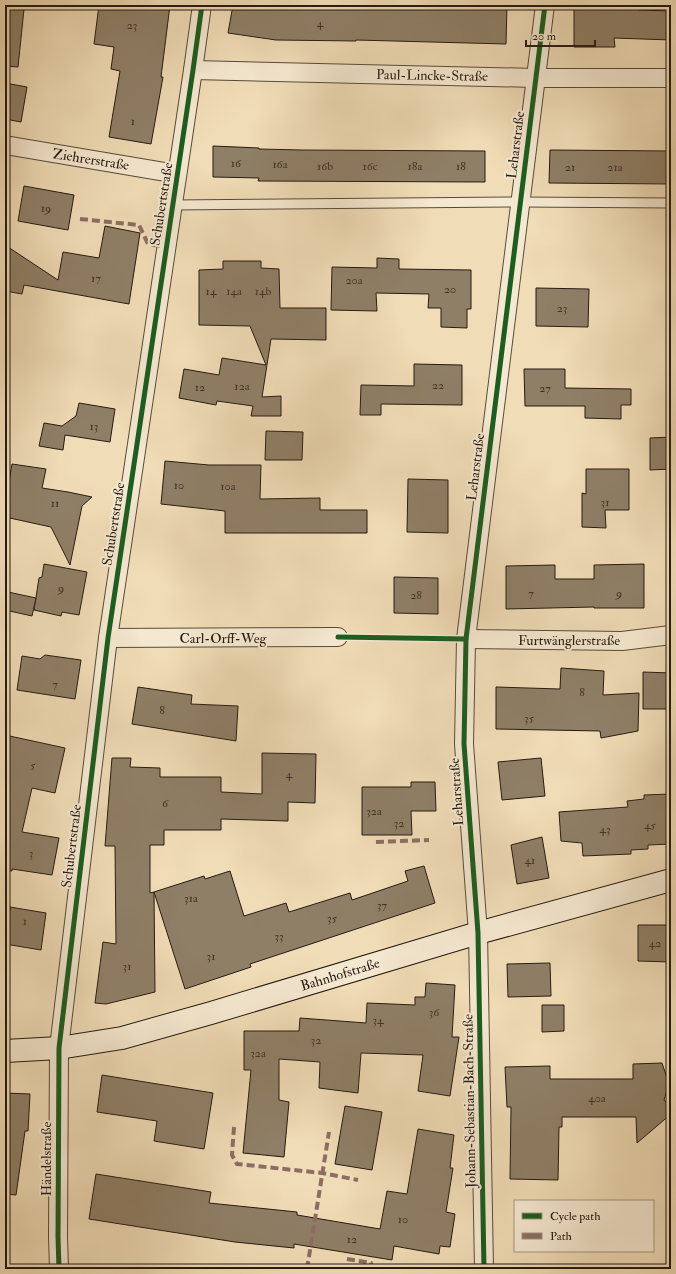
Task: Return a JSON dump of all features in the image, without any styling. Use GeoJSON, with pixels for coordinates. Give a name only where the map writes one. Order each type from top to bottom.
{"type":"FeatureCollection","features":[{"type":"Feature","properties":{"kind":"main road","name":"Bahnhofstraße"},"geometry":{"type":"LineString","coordinates":[[5,1051],[59,1048],[122,1038],[478,933],[671,880]]}},
{"type":"Feature","properties":{"kind":"street","name":"Schubertstraße"},"geometry":{"type":"LineString","coordinates":[[59,1048],[108,638],[177,174],[194,70],[202,5]]}},
{"type":"Feature","properties":{"kind":"street","name":"Leharstraße"},"geometry":{"type":"LineString","coordinates":[[478,933],[464,744],[466,639],[545,5]]}},
{"type":"Feature","properties":{"kind":"street","name":"Paul-Lincke-Straße"},"geometry":{"type":"LineString","coordinates":[[194,70],[535,78],[671,78]]}},
{"type":"Feature","properties":{"kind":"street","name":"Ziehrerstraße"},"geometry":{"type":"LineString","coordinates":[[5,145],[177,174]]}},
{"type":"Feature","properties":{"kind":"street","name":"Furtwänglerstraße"},"geometry":{"type":"LineString","coordinates":[[466,639],[622,641],[671,635]]}},
{"type":"Feature","properties":{"kind":"street","name":"Carl-Orff-Weg"},"geometry":{"type":"LineString","coordinates":[[108,638],[338,637]]}},
{"type":"Feature","properties":{"kind":"street","name":"Johann-Sebastian-Bach-Straße"},"geometry":{"type":"LineString","coordinates":[[478,933],[484,1269]]}},
{"type":"Feature","properties":{"kind":"street","name":"Händelstraße"},"geometry":{"type":"LineString","coordinates":[[59,1048],[59,1269]]}},
{"type":"Feature","properties":{"kind":"lane"},"geometry":{"type":"LineString","coordinates":[[173,204],[520,202],[671,203]]}},
{"type":"Feature","properties":{"kind":"building"},"geometry":{"type":"Polygon","coordinates":[[[99,5],[170,5],[161,77],[163,77],[151,144],[109,137],[120,71],[111,69],[114,47],[94,44],[99,5]]]}},
{"type":"Feature","properties":{"kind":"building"},"geometry":{"type":"Polygon","coordinates":[[[233,5],[507,5],[506,44],[356,40],[276,40],[228,33],[233,5]]]}},
{"type":"Feature","properties":{"kind":"building"},"geometry":{"type":"Polygon","coordinates":[[[614,5],[639,5],[639,10],[671,11],[671,40],[614,38],[615,47],[574,47],[574,7],[614,7],[614,5]]]}},
{"type":"Feature","properties":{"kind":"building"},"geometry":{"type":"Polygon","coordinates":[[[5,7],[24,9],[18,67],[5,66],[5,7]]]}},
{"type":"Feature","properties":{"kind":"building"},"geometry":{"type":"Polygon","coordinates":[[[5,83],[27,87],[21,122],[5,119],[5,83]]]}},
{"type":"Feature","properties":{"kind":"building"},"geometry":{"type":"Polygon","coordinates":[[[213,146],[302,150],[485,151],[485,182],[258,181],[259,178],[213,177],[213,146]]]}},
{"type":"Feature","properties":{"kind":"building"},"geometry":{"type":"Polygon","coordinates":[[[550,150],[671,151],[671,184],[549,183],[550,150]]]}},
{"type":"Feature","properties":{"kind":"building"},"geometry":{"type":"Polygon","coordinates":[[[24,186],[74,195],[68,230],[18,221],[24,186]]]}},
{"type":"Feature","properties":{"kind":"building"},"geometry":{"type":"Polygon","coordinates":[[[105,226],[140,233],[129,304],[24,285],[22,294],[5,291],[5,245],[58,280],[63,252],[99,258],[105,226]]]}},
{"type":"Feature","properties":{"kind":"building"},"geometry":{"type":"Polygon","coordinates":[[[377,258],[399,259],[399,269],[471,270],[471,309],[467,309],[467,328],[441,327],[441,308],[428,308],[429,294],[376,293],[377,311],[331,310],[332,267],[377,268],[377,258]]]}},
{"type":"Feature","properties":{"kind":"building"},"geometry":{"type":"Polygon","coordinates":[[[223,261],[261,261],[261,268],[279,269],[280,308],[326,308],[326,340],[271,339],[262,397],[281,396],[281,416],[251,416],[253,406],[217,401],[216,405],[179,398],[184,369],[219,375],[222,358],[266,365],[250,326],[199,325],[199,270],[223,269],[223,261]]]}},
{"type":"Feature","properties":{"kind":"building"},"geometry":{"type":"Polygon","coordinates":[[[536,288],[589,289],[588,327],[536,326],[536,288]]]}},
{"type":"Feature","properties":{"kind":"building"},"geometry":{"type":"Polygon","coordinates":[[[414,364],[462,365],[462,405],[381,404],[381,415],[360,415],[361,385],[414,386],[414,364]]]}},
{"type":"Feature","properties":{"kind":"building"},"geometry":{"type":"Polygon","coordinates":[[[524,369],[565,369],[565,388],[631,389],[631,405],[621,405],[621,419],[585,418],[585,406],[525,406],[524,369]]]}},
{"type":"Feature","properties":{"kind":"building"},"geometry":{"type":"Polygon","coordinates":[[[79,403],[115,409],[110,442],[65,435],[63,450],[39,446],[44,423],[62,426],[76,416],[79,403]]]}},
{"type":"Feature","properties":{"kind":"building"},"geometry":{"type":"Polygon","coordinates":[[[266,431],[303,432],[302,460],[265,460],[266,431]]]}},
{"type":"Feature","properties":{"kind":"building"},"geometry":{"type":"Polygon","coordinates":[[[671,437],[671,469],[650,470],[650,438],[671,437]]]}},
{"type":"Feature","properties":{"kind":"building"},"geometry":{"type":"Polygon","coordinates":[[[165,461],[209,465],[261,465],[260,499],[320,498],[320,510],[367,510],[367,533],[225,533],[225,511],[161,504],[165,461]]]}},
{"type":"Feature","properties":{"kind":"building"},"geometry":{"type":"Polygon","coordinates":[[[12,464],[46,469],[42,488],[92,497],[82,506],[70,565],[51,527],[5,517],[5,505],[12,464]]]}},
{"type":"Feature","properties":{"kind":"building"},"geometry":{"type":"Polygon","coordinates":[[[586,469],[629,469],[629,510],[605,510],[606,528],[582,527],[582,493],[586,494],[586,469]]]}},
{"type":"Feature","properties":{"kind":"building"},"geometry":{"type":"Polygon","coordinates":[[[408,479],[448,480],[448,533],[407,532],[408,479]]]}},
{"type":"Feature","properties":{"kind":"building"},"geometry":{"type":"Polygon","coordinates":[[[44,564],[87,572],[79,615],[62,612],[61,616],[34,610],[39,578],[42,577],[44,564]]]}},
{"type":"Feature","properties":{"kind":"building"},"geometry":{"type":"Polygon","coordinates":[[[644,564],[644,608],[594,607],[506,609],[506,566],[555,565],[555,579],[594,579],[594,565],[644,564]]]}},
{"type":"Feature","properties":{"kind":"building"},"geometry":{"type":"Polygon","coordinates":[[[394,577],[438,578],[438,614],[394,613],[394,577]]]}},
{"type":"Feature","properties":{"kind":"building"},"geometry":{"type":"Polygon","coordinates":[[[8,592],[36,598],[32,616],[5,610],[8,592]]]}},
{"type":"Feature","properties":{"kind":"building"},"geometry":{"type":"Polygon","coordinates":[[[45,655],[81,660],[75,699],[17,690],[22,656],[40,659],[45,655]]]}},
{"type":"Feature","properties":{"kind":"building"},"geometry":{"type":"Polygon","coordinates":[[[561,668],[604,671],[603,695],[639,693],[638,731],[601,738],[600,731],[496,729],[496,687],[560,689],[561,668]]]}},
{"type":"Feature","properties":{"kind":"building"},"geometry":{"type":"Polygon","coordinates":[[[643,672],[671,673],[671,709],[643,709],[643,672]]]}},
{"type":"Feature","properties":{"kind":"building"},"geometry":{"type":"Polygon","coordinates":[[[138,687],[192,695],[191,704],[238,706],[236,741],[132,724],[138,687]]]}},
{"type":"Feature","properties":{"kind":"building"},"geometry":{"type":"Polygon","coordinates":[[[5,735],[65,748],[55,793],[32,788],[22,832],[59,838],[52,875],[12,869],[12,871],[5,870],[5,735]]]}},
{"type":"Feature","properties":{"kind":"building"},"geometry":{"type":"Polygon","coordinates":[[[262,753],[316,754],[315,803],[288,802],[288,821],[221,819],[221,830],[164,830],[164,845],[150,845],[150,893],[154,892],[155,992],[106,1004],[95,1003],[103,942],[116,944],[115,846],[105,846],[112,758],[131,758],[130,767],[160,768],[160,777],[221,777],[221,792],[262,794],[262,753]]]}},
{"type":"Feature","properties":{"kind":"building"},"geometry":{"type":"Polygon","coordinates":[[[541,758],[545,796],[502,800],[498,762],[541,758]]]}},
{"type":"Feature","properties":{"kind":"building"},"geometry":{"type":"Polygon","coordinates":[[[411,782],[435,782],[436,811],[411,811],[412,835],[362,835],[362,787],[411,787],[411,782]]]}},
{"type":"Feature","properties":{"kind":"building"},"geometry":{"type":"Polygon","coordinates":[[[671,794],[671,844],[648,845],[648,849],[631,850],[631,854],[583,856],[582,843],[561,841],[559,812],[628,807],[627,801],[644,799],[644,795],[671,794]]]}},
{"type":"Feature","properties":{"kind":"building"},"geometry":{"type":"Polygon","coordinates":[[[542,837],[549,878],[517,884],[511,845],[542,837]]]}},
{"type":"Feature","properties":{"kind":"building"},"geometry":{"type":"Polygon","coordinates":[[[424,866],[435,903],[250,964],[251,967],[185,989],[154,892],[204,876],[205,879],[230,871],[244,916],[286,903],[289,912],[350,893],[352,900],[408,881],[405,871],[424,866]]]}},
{"type":"Feature","properties":{"kind":"building"},"geometry":{"type":"Polygon","coordinates":[[[10,907],[46,913],[41,950],[5,944],[5,911],[10,911],[10,907]]]}},
{"type":"Feature","properties":{"kind":"building"},"geometry":{"type":"Polygon","coordinates":[[[638,925],[671,925],[671,962],[638,961],[638,925]]]}},
{"type":"Feature","properties":{"kind":"building"},"geometry":{"type":"Polygon","coordinates":[[[550,963],[551,996],[508,997],[507,964],[550,963]]]}},
{"type":"Feature","properties":{"kind":"building"},"geometry":{"type":"Polygon","coordinates":[[[426,983],[455,985],[452,1037],[459,1037],[450,1096],[418,1091],[423,1055],[361,1053],[358,1093],[319,1088],[320,1062],[279,1059],[279,1100],[289,1102],[284,1157],[243,1153],[251,1070],[244,1070],[244,1031],[299,1031],[300,1018],[366,1023],[367,1003],[415,1005],[415,997],[425,997],[426,983]]]}},
{"type":"Feature","properties":{"kind":"building"},"geometry":{"type":"Polygon","coordinates":[[[542,1005],[564,1005],[564,1031],[542,1032],[542,1005]]]}},
{"type":"Feature","properties":{"kind":"building"},"geometry":{"type":"Polygon","coordinates":[[[662,1063],[668,1081],[668,1087],[664,1100],[671,1108],[671,1114],[637,1143],[636,1117],[562,1117],[562,1127],[559,1127],[558,1180],[510,1179],[511,1107],[507,1107],[505,1067],[550,1066],[550,1079],[633,1079],[633,1064],[662,1063]]]}},
{"type":"Feature","properties":{"kind":"building"},"geometry":{"type":"Polygon","coordinates":[[[102,1075],[213,1093],[204,1149],[154,1141],[157,1121],[97,1112],[102,1075]]]}},
{"type":"Feature","properties":{"kind":"building"},"geometry":{"type":"Polygon","coordinates":[[[5,1093],[30,1094],[28,1131],[25,1131],[16,1195],[5,1194],[5,1093]]]}},
{"type":"Feature","properties":{"kind":"building"},"geometry":{"type":"Polygon","coordinates":[[[345,1106],[382,1112],[372,1170],[335,1164],[345,1106]]]}},
{"type":"Feature","properties":{"kind":"building"},"geometry":{"type":"Polygon","coordinates":[[[418,1129],[454,1135],[450,1168],[453,1168],[446,1212],[455,1214],[450,1247],[440,1246],[439,1254],[394,1246],[392,1260],[294,1244],[294,1248],[235,1242],[89,1219],[96,1174],[211,1192],[209,1203],[297,1212],[297,1215],[380,1229],[387,1191],[407,1194],[418,1129]]]}},
{"type":"Feature","properties":{"kind":"marked path"},"geometry":{"type":"LineString","coordinates":[[80,219],[139,225],[148,244],[166,247]]}},
{"type":"Feature","properties":{"kind":"marked path"},"geometry":{"type":"LineString","coordinates":[[376,842],[429,840]]}},
{"type":"Feature","properties":{"kind":"marked path"},"geometry":{"type":"LineString","coordinates":[[234,1127],[232,1155],[237,1164],[322,1173],[358,1180]]}},
{"type":"Feature","properties":{"kind":"marked path"},"geometry":{"type":"LineString","coordinates":[[307,1269],[329,1132]]}},
{"type":"Feature","properties":{"kind":"marked path"},"geometry":{"type":"LineString","coordinates":[[347,1259],[371,1263],[370,1269]]}},
{"type":"Feature","properties":{"kind":"cycle path"},"geometry":{"type":"LineString","coordinates":[[59,1269],[59,1048],[108,638],[202,5]]}},
{"type":"Feature","properties":{"kind":"cycle path"},"geometry":{"type":"LineString","coordinates":[[484,1269],[478,933],[464,744],[466,639],[545,5]]}},
{"type":"Feature","properties":{"kind":"cycle path"},"geometry":{"type":"LineString","coordinates":[[338,637],[466,639]]}}]}
